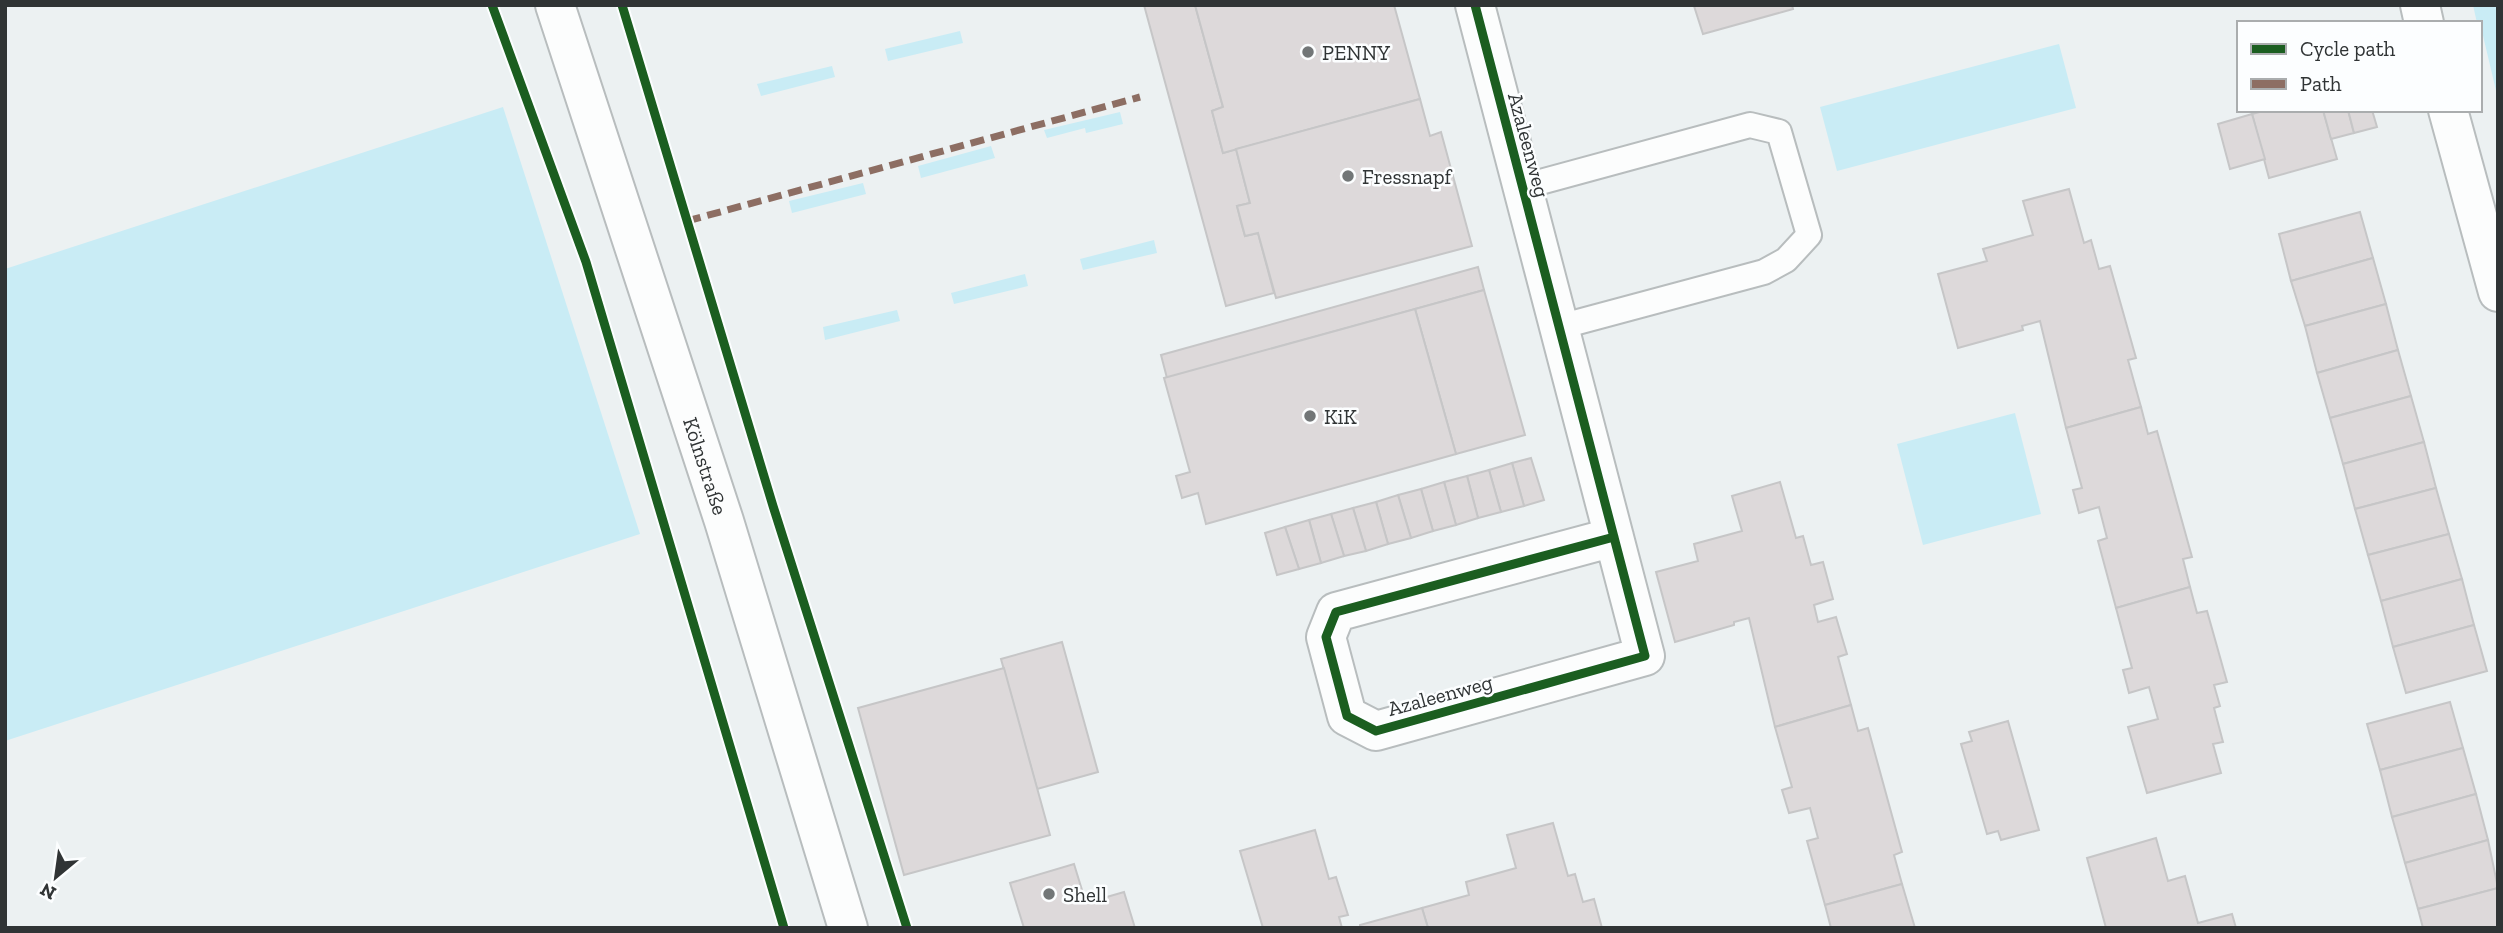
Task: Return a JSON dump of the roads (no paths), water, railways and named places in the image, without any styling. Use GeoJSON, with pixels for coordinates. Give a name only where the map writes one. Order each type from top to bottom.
{"type":"FeatureCollection","features":[{"type":"Feature","properties":{"kind":"street","name":"Kölnstraße"},"geometry":{"type":"LineString","coordinates":[[555,5],[728,535],[848,928]]}},
{"type":"Feature","properties":{"kind":"street","name":"Azaleenweg"},"geometry":{"type":"LineString","coordinates":[[1475,5],[1646,656],[1376,731],[1347,716],[1326,637],[1336,612],[1614,537]]}},
{"type":"Feature","properties":{"kind":"street"},"geometry":{"type":"LineString","coordinates":[[2449,112],[2498,292]]}},
{"type":"Feature","properties":{"kind":"lane","name":"Azaleenweg"},"geometry":{"type":"LineString","coordinates":[[1522,187],[1750,125],[1779,132],[1808,235],[1786,260],[1764,272],[1559,327]]}},
{"type":"Feature","properties":{"kind":"place","name":"PENNY"},"geometry":{"type":"Point","coordinates":[1308,52]}},
{"type":"Feature","properties":{"kind":"place","name":"Fressnapf"},"geometry":{"type":"Point","coordinates":[1348,176]}},
{"type":"Feature","properties":{"kind":"place","name":"KiK"},"geometry":{"type":"Point","coordinates":[1310,416]}},
{"type":"Feature","properties":{"kind":"place","name":"Shell"},"geometry":{"type":"Point","coordinates":[1049,894]}}]}
